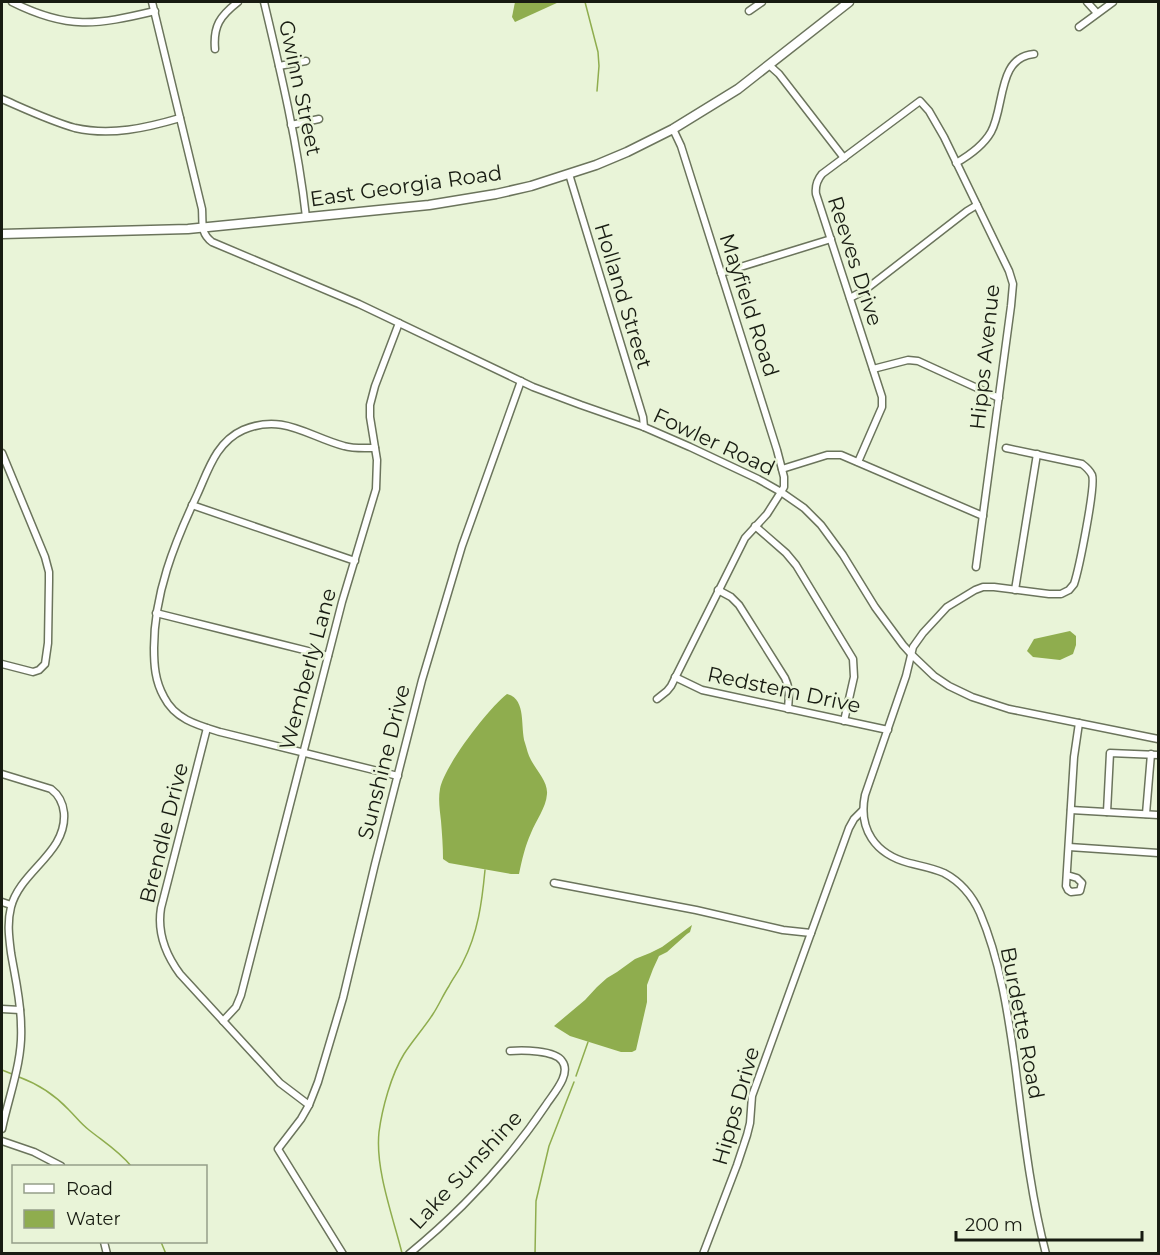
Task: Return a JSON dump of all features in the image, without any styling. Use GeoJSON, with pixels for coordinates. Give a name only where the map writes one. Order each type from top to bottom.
{"type":"FeatureCollection","features":[{"type":"Feature","properties":{"kind":"main road","name":"East Georgia Road"},"geometry":{"type":"LineString","coordinates":[[2,234],[136,231],[306,218],[455,201],[531,186],[627,152],[674,129],[722,99],[769,65],[846,3]]}},
{"type":"Feature","properties":{"kind":"street"},"geometry":{"type":"LineString","coordinates":[[12,2],[44,16],[78,23],[103,22],[154,11]]}},
{"type":"Feature","properties":{"kind":"street"},"geometry":{"type":"LineString","coordinates":[[152,2],[202,209],[202,227]]}},
{"type":"Feature","properties":{"kind":"street"},"geometry":{"type":"LineString","coordinates":[[215,49],[214,36],[217,25],[227,11],[238,2]]}},
{"type":"Feature","properties":{"kind":"street","name":"Gwinn Street"},"geometry":{"type":"LineString","coordinates":[[264,2],[291,125],[306,218]]}},
{"type":"Feature","properties":{"kind":"street"},"geometry":{"type":"LineString","coordinates":[[749,11],[762,2]]}},
{"type":"Feature","properties":{"kind":"street"},"geometry":{"type":"LineString","coordinates":[[1087,2],[1097,14]]}},
{"type":"Feature","properties":{"kind":"street"},"geometry":{"type":"LineString","coordinates":[[1079,27],[1113,2]]}},
{"type":"Feature","properties":{"kind":"street"},"geometry":{"type":"LineString","coordinates":[[956,163],[979,147],[991,132],[1011,66],[1018,59],[1034,54]]}},
{"type":"Feature","properties":{"kind":"street"},"geometry":{"type":"LineString","coordinates":[[279,66],[306,61]]}},
{"type":"Feature","properties":{"kind":"street"},"geometry":{"type":"LineString","coordinates":[[769,65],[779,74],[844,158]]}},
{"type":"Feature","properties":{"kind":"street"},"geometry":{"type":"LineString","coordinates":[[2,99],[74,127],[96,131],[141,129],[180,118]]}},
{"type":"Feature","properties":{"kind":"street","name":"Hipps Avenue"},"geometry":{"type":"LineString","coordinates":[[844,158],[920,101],[929,111],[1010,271],[1013,284],[1012,297],[976,567]]}},
{"type":"Feature","properties":{"kind":"street"},"geometry":{"type":"LineString","coordinates":[[291,125],[319,119]]}},
{"type":"Feature","properties":{"kind":"street","name":"Mayfield Road"},"geometry":{"type":"LineString","coordinates":[[674,129],[783,469],[784,487],[781,492]]}},
{"type":"Feature","properties":{"kind":"street","name":"Reeves Drive"},"geometry":{"type":"LineString","coordinates":[[844,158],[822,174],[816,186],[816,194],[882,397],[882,407],[858,462]]}},
{"type":"Feature","properties":{"kind":"street","name":"Holland Street"},"geometry":{"type":"LineString","coordinates":[[569,174],[643,417],[644,427]]}},
{"type":"Feature","properties":{"kind":"street"},"geometry":{"type":"LineString","coordinates":[[850,298],[865,290],[977,205]]}},
{"type":"Feature","properties":{"kind":"street","name":"Fowler Road"},"geometry":{"type":"LineString","coordinates":[[202,227],[203,232],[212,242],[314,284],[521,381],[644,427],[781,492],[804,508],[826,531],[875,607],[912,655],[942,681],[972,697],[1010,709],[1158,739]]}},
{"type":"Feature","properties":{"kind":"street"},"geometry":{"type":"LineString","coordinates":[[721,273],[831,239]]}},
{"type":"Feature","properties":{"kind":"street","name":"Wemberly Lane"},"geometry":{"type":"LineString","coordinates":[[223,1021],[236,1007],[241,995],[328,656],[376,489],[378,467],[370,405],[399,323]]}},
{"type":"Feature","properties":{"kind":"street"},"geometry":{"type":"LineString","coordinates":[[873,369],[908,360],[918,361],[999,398]]}},
{"type":"Feature","properties":{"kind":"street","name":"Sunshine Drive"},"geometry":{"type":"LineString","coordinates":[[343,1254],[278,1149],[302,1119],[318,1082],[336,1023],[419,691],[462,546],[521,381]]}},
{"type":"Feature","properties":{"kind":"street"},"geometry":{"type":"LineString","coordinates":[[375,448],[342,446],[302,429],[284,424],[267,424],[246,429],[233,436],[219,449],[192,505],[167,568],[156,613],[154,659],[156,675],[167,703],[177,714],[193,723],[398,776]]}},
{"type":"Feature","properties":{"kind":"street"},"geometry":{"type":"LineString","coordinates":[[862,810],[915,644],[948,607],[983,587],[1061,594],[1074,584],[1090,500],[1092,476],[1082,464],[1006,448]]}},
{"type":"Feature","properties":{"kind":"street"},"geometry":{"type":"LineString","coordinates":[[2,453],[45,557],[49,581],[48,643],[45,664],[33,672],[2,664]]}},
{"type":"Feature","properties":{"kind":"street"},"geometry":{"type":"LineString","coordinates":[[1015,590],[1037,454]]}},
{"type":"Feature","properties":{"kind":"street"},"geometry":{"type":"LineString","coordinates":[[783,469],[823,456],[842,455],[983,516]]}},
{"type":"Feature","properties":{"kind":"street"},"geometry":{"type":"LineString","coordinates":[[657,699],[667,691],[675,677],[745,538],[767,514],[781,492]]}},
{"type":"Feature","properties":{"kind":"street"},"geometry":{"type":"LineString","coordinates":[[192,505],[355,561]]}},
{"type":"Feature","properties":{"kind":"street"},"geometry":{"type":"LineString","coordinates":[[755,526],[786,553],[796,565],[854,659],[854,677],[844,721]]}},
{"type":"Feature","properties":{"kind":"street"},"geometry":{"type":"LineString","coordinates":[[718,590],[731,597],[739,605],[785,678],[789,693],[788,709]]}},
{"type":"Feature","properties":{"kind":"street"},"geometry":{"type":"LineString","coordinates":[[156,613],[328,656]]}},
{"type":"Feature","properties":{"kind":"street","name":"Redstem Drive"},"geometry":{"type":"LineString","coordinates":[[675,677],[702,690],[888,730]]}},
{"type":"Feature","properties":{"kind":"street"},"geometry":{"type":"LineString","coordinates":[[1067,875],[1074,757],[1079,723]]}},
{"type":"Feature","properties":{"kind":"street","name":"Brendle Drive"},"geometry":{"type":"LineString","coordinates":[[207,728],[161,908],[161,936],[174,966],[280,1083],[309,1105]]}},
{"type":"Feature","properties":{"kind":"street"},"geometry":{"type":"LineString","coordinates":[[1107,812],[1110,753],[1158,755]]}},
{"type":"Feature","properties":{"kind":"street"},"geometry":{"type":"LineString","coordinates":[[1146,814],[1150,754]]}},
{"type":"Feature","properties":{"kind":"street"},"geometry":{"type":"LineString","coordinates":[[2,774],[51,789],[59,798],[64,821],[52,850],[21,886],[11,905],[9,934],[20,1011],[21,1045],[2,1129]]}},
{"type":"Feature","properties":{"kind":"street","name":"Hipps Drive"},"geometry":{"type":"LineString","coordinates":[[703,1254],[737,1165],[750,1123],[752,1096],[849,828],[862,810]]}},
{"type":"Feature","properties":{"kind":"street","name":"Burdette Road"},"geometry":{"type":"LineString","coordinates":[[862,810],[869,835],[880,848],[893,857],[935,870],[953,879],[969,893],[980,912],[997,963],[1007,1011],[1036,1210],[1046,1254]]}},
{"type":"Feature","properties":{"kind":"street"},"geometry":{"type":"LineString","coordinates":[[1071,810],[1158,815]]}},
{"type":"Feature","properties":{"kind":"street"},"geometry":{"type":"LineString","coordinates":[[1069,848],[1158,853]]}},
{"type":"Feature","properties":{"kind":"street"},"geometry":{"type":"LineString","coordinates":[[554,883],[783,930],[811,933]]}},
{"type":"Feature","properties":{"kind":"street"},"geometry":{"type":"LineString","coordinates":[[2,902],[11,905]]}},
{"type":"Feature","properties":{"kind":"street"},"geometry":{"type":"LineString","coordinates":[[2,1009],[20,1011]]}},
{"type":"Feature","properties":{"kind":"street","name":"Lake Sunshine"},"geometry":{"type":"LineString","coordinates":[[409,1254],[455,1212],[516,1147],[563,1077],[564,1063],[558,1056],[510,1051]]}},
{"type":"Feature","properties":{"kind":"street"},"geometry":{"type":"LineString","coordinates":[[2,1141],[34,1152],[57,1165]]}},
{"type":"Feature","properties":{"kind":"water"},"geometry":{"type":"Polygon","coordinates":[[[515,2],[559,2],[515,22],[512,17],[515,2]]]}},
{"type":"Feature","properties":{"kind":"water"},"geometry":{"type":"Polygon","coordinates":[[[1070,631],[1076,636],[1073,654],[1060,660],[1033,657],[1027,651],[1034,639],[1070,631]]]}},
{"type":"Feature","properties":{"kind":"water"},"geometry":{"type":"Polygon","coordinates":[[[507,694],[518,702],[528,754],[547,790],[545,804],[527,843],[519,874],[449,863],[443,859],[439,805],[440,789],[449,767],[479,725],[507,694]]]}},
{"type":"Feature","properties":{"kind":"water"},"geometry":{"type":"Polygon","coordinates":[[[692,925],[690,932],[659,956],[653,969],[647,985],[647,1002],[636,1050],[621,1052],[570,1036],[554,1026],[607,978],[635,959],[662,947],[692,925]]]}},
{"type":"Feature","properties":{"kind":"waterway"},"geometry":{"type":"LineString","coordinates":[[585,2],[598,52],[597,91]]}},
{"type":"Feature","properties":{"kind":"waterway"},"geometry":{"type":"LineString","coordinates":[[402,1253],[382,1177],[378,1146],[382,1113],[399,1062],[435,1011],[468,951],[479,917],[485,870]]}},
{"type":"Feature","properties":{"kind":"waterway"},"geometry":{"type":"LineString","coordinates":[[576,1076],[588,1042]]}},
{"type":"Feature","properties":{"kind":"waterway"},"geometry":{"type":"LineString","coordinates":[[2,1070],[12,1074]]}},
{"type":"Feature","properties":{"kind":"waterway"},"geometry":{"type":"LineString","coordinates":[[19,1077],[58,1100],[83,1125],[130,1165]]}},
{"type":"Feature","properties":{"kind":"waterway"},"geometry":{"type":"LineString","coordinates":[[535,1254],[536,1201],[549,1146],[574,1082]]}},
{"type":"Feature","properties":{"kind":"waterway"},"geometry":{"type":"LineString","coordinates":[[161,1243],[166,1254]]}}]}
